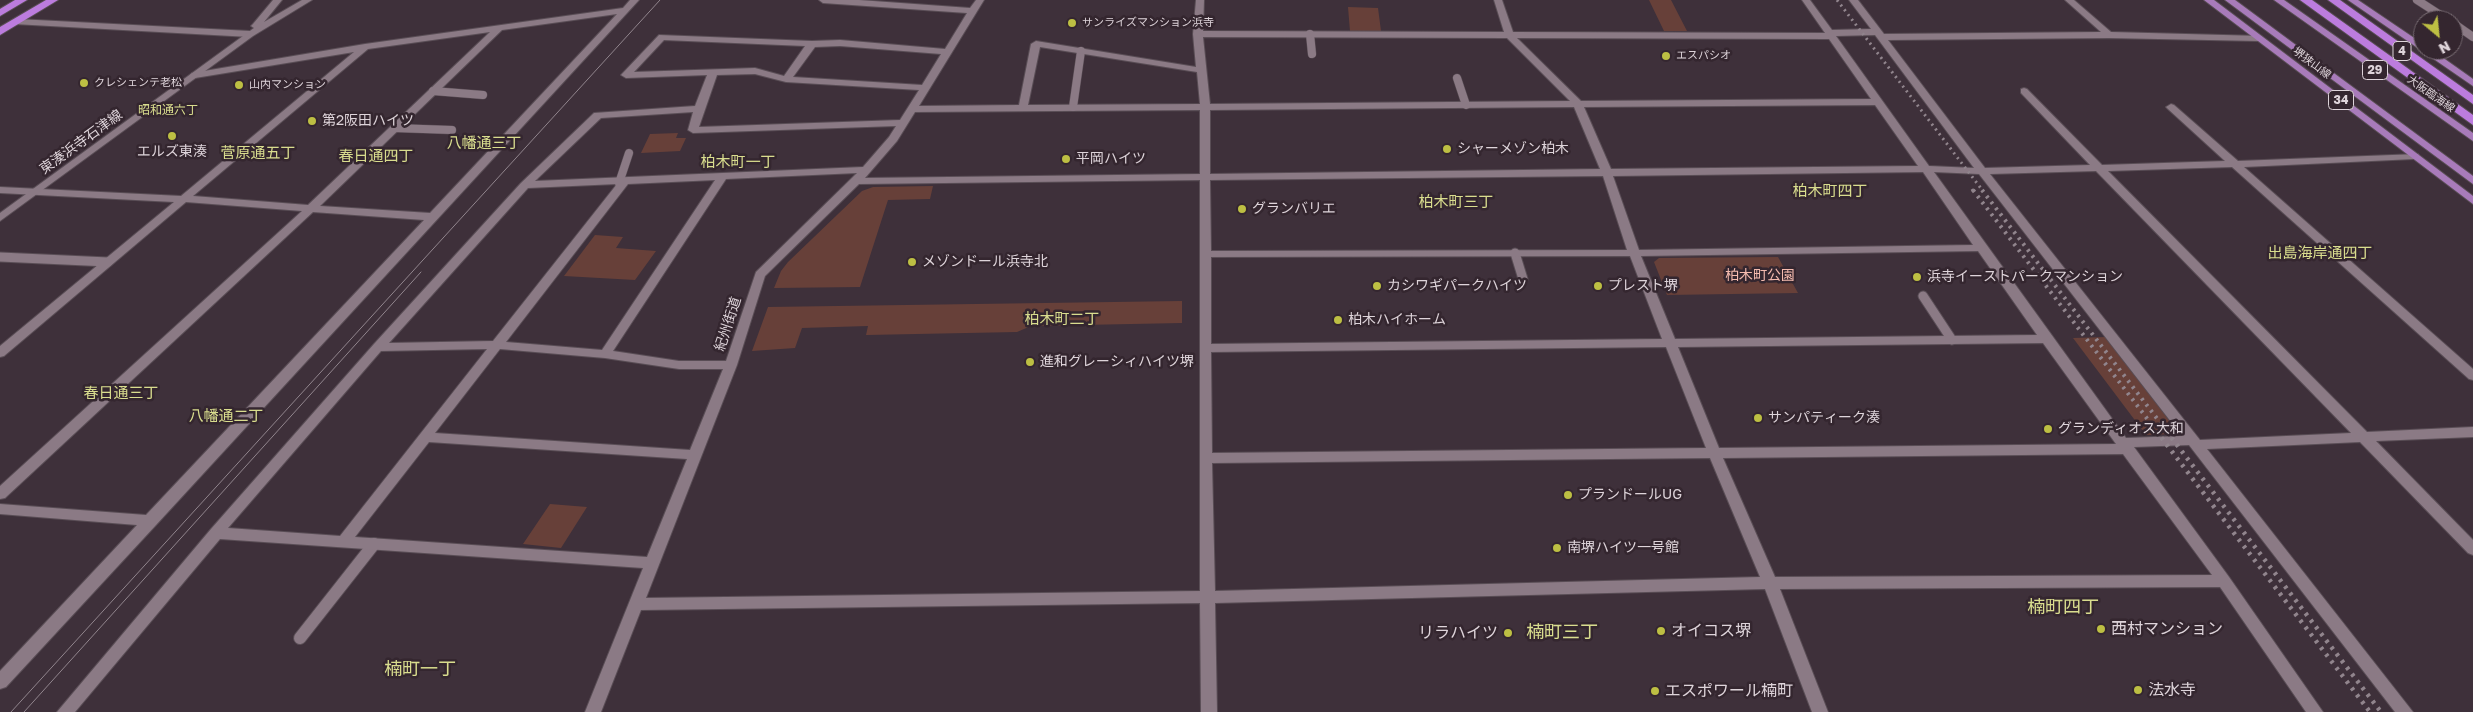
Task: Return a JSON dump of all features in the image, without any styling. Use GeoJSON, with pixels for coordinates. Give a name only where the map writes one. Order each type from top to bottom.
{"type":"FeatureCollection","features":[{"type":"Feature","properties":{"kind":"highway"},"geometry":{"type":"LineString","coordinates":[[0,8],[14,0]]}},
{"type":"Feature","properties":{"kind":"highway"},"geometry":{"type":"LineString","coordinates":[[0,13],[22,0]]}},
{"type":"Feature","properties":{"kind":"highway"},"geometry":{"type":"LineString","coordinates":[[0,27],[44,0]]}},
{"type":"Feature","properties":{"kind":"highway"},"geometry":{"type":"LineString","coordinates":[[0,32],[53,0]]}},
{"type":"Feature","properties":{"kind":"highway","name":"4"},"geometry":{"type":"LineString","coordinates":[[2305,0],[2473,121]]}},
{"type":"Feature","properties":{"kind":"highway","name":"4"},"geometry":{"type":"LineString","coordinates":[[2333,0],[2473,100]]}},
{"type":"Feature","properties":{"kind":"main road","name":"堺狭山線"},"geometry":{"type":"LineString","coordinates":[[2208,0],[2473,201]]}},
{"type":"Feature","properties":{"kind":"main road","name":"堺狭山線"},"geometry":{"type":"LineString","coordinates":[[2229,0],[2473,181]]}},
{"type":"Feature","properties":{"kind":"main road","name":"大阪臨海線"},"geometry":{"type":"LineString","coordinates":[[2278,0],[2473,138]]}},
{"type":"Feature","properties":{"kind":"main road"},"geometry":{"type":"LineString","coordinates":[[2352,0],[2413,42]]}},
{"type":"Feature","properties":{"kind":"main road"},"geometry":{"type":"LineString","coordinates":[[2440,60],[2473,83]]}},
{"type":"Feature","properties":{"kind":"street","name":"東湊浜寺石津線"},"geometry":{"type":"LineString","coordinates":[[250,34],[278,0]]}},
{"type":"Feature","properties":{"kind":"street","name":"東湊浜寺石津線"},"geometry":{"type":"LineString","coordinates":[[0,218],[250,34],[308,0]]}},
{"type":"Feature","properties":{"kind":"street"},"geometry":{"type":"LineString","coordinates":[[0,682],[635,0]]}},
{"type":"Feature","properties":{"kind":"street"},"geometry":{"type":"LineString","coordinates":[[823,0],[972,11]]}},
{"type":"Feature","properties":{"kind":"street","name":"紀州街道"},"geometry":{"type":"LineString","coordinates":[[593,712],[637,604],[650,563],[731,364],[760,275],[856,181],[892,139],[913,109],[980,0]]}},
{"type":"Feature","properties":{"kind":"street"},"geometry":{"type":"LineString","coordinates":[[1200,0],[1198,34],[1205,106],[1205,458],[1209,712]]}},
{"type":"Feature","properties":{"kind":"street"},"geometry":{"type":"LineString","coordinates":[[1498,0],[1509,35],[1578,104],[1606,173],[1634,253],[1714,452],[1770,583],[1820,712]]}},
{"type":"Feature","properties":{"kind":"street"},"geometry":{"type":"LineString","coordinates":[[1806,0],[1876,102],[2046,339],[2224,581],[2315,712]]}},
{"type":"Feature","properties":{"kind":"street"},"geometry":{"type":"LineString","coordinates":[[1854,0],[1982,170],[2405,712]]}},
{"type":"Feature","properties":{"kind":"street"},"geometry":{"type":"LineString","coordinates":[[2070,0],[2109,35]]}},
{"type":"Feature","properties":{"kind":"street"},"geometry":{"type":"LineString","coordinates":[[195,75],[366,47],[626,10]]}},
{"type":"Feature","properties":{"kind":"street"},"geometry":{"type":"LineString","coordinates":[[18,22],[250,34]]}},
{"type":"Feature","properties":{"kind":"street"},"geometry":{"type":"LineString","coordinates":[[0,494],[311,208],[498,29]]}},
{"type":"Feature","properties":{"kind":"street"},"geometry":{"type":"LineString","coordinates":[[1198,34],[1881,34],[2258,38]]}},
{"type":"Feature","properties":{"kind":"street"},"geometry":{"type":"LineString","coordinates":[[926,88],[786,79],[755,71],[626,75],[662,36],[812,44],[840,43],[948,52]]}},
{"type":"Feature","properties":{"kind":"street"},"geometry":{"type":"LineString","coordinates":[[786,79],[812,44]]}},
{"type":"Feature","properties":{"kind":"street"},"geometry":{"type":"LineString","coordinates":[[1023,108],[1036,44],[1200,70]]}},
{"type":"Feature","properties":{"kind":"street"},"geometry":{"type":"LineString","coordinates":[[0,353],[366,47]]}},
{"type":"Feature","properties":{"kind":"street"},"geometry":{"type":"LineString","coordinates":[[713,72],[693,130],[904,123]]}},
{"type":"Feature","properties":{"kind":"street"},"geometry":{"type":"LineString","coordinates":[[2024,91],[2473,549]]}},
{"type":"Feature","properties":{"kind":"street"},"geometry":{"type":"LineString","coordinates":[[913,109],[1876,102]]}},
{"type":"Feature","properties":{"kind":"street"},"geometry":{"type":"LineString","coordinates":[[2171,107],[2473,376]]}},
{"type":"Feature","properties":{"kind":"street"},"geometry":{"type":"LineString","coordinates":[[65,712],[216,533],[378,347],[526,185],[598,115],[699,110]]}},
{"type":"Feature","properties":{"kind":"street"},"geometry":{"type":"LineString","coordinates":[[856,181],[1205,176],[1982,170],[2234,164],[2414,156]]}},
{"type":"Feature","properties":{"kind":"street"},"geometry":{"type":"LineString","coordinates":[[526,185],[621,183],[864,170]]}},
{"type":"Feature","properties":{"kind":"street"},"geometry":{"type":"LineString","coordinates":[[604,354],[722,177]]}},
{"type":"Feature","properties":{"kind":"street"},"geometry":{"type":"LineString","coordinates":[[344,541],[621,183]]}},
{"type":"Feature","properties":{"kind":"street"},"geometry":{"type":"LineString","coordinates":[[0,190],[183,199],[433,217]]}},
{"type":"Feature","properties":{"kind":"street"},"geometry":{"type":"LineString","coordinates":[[1205,254],[1634,253],[1982,248]]}},
{"type":"Feature","properties":{"kind":"street"},"geometry":{"type":"LineString","coordinates":[[1205,348],[2046,339]]}},
{"type":"Feature","properties":{"kind":"street"},"geometry":{"type":"LineString","coordinates":[[378,347],[496,344],[604,354],[678,364],[731,364]]}},
{"type":"Feature","properties":{"kind":"street"},"geometry":{"type":"LineString","coordinates":[[1205,458],[2126,446],[2473,432]]}},
{"type":"Feature","properties":{"kind":"street"},"geometry":{"type":"LineString","coordinates":[[425,437],[694,455]]}},
{"type":"Feature","properties":{"kind":"street"},"geometry":{"type":"LineString","coordinates":[[0,510],[151,521]]}},
{"type":"Feature","properties":{"kind":"street"},"geometry":{"type":"LineString","coordinates":[[216,533],[650,563]]}},
{"type":"Feature","properties":{"kind":"street"},"geometry":{"type":"LineString","coordinates":[[637,604],[1206,597],[1770,583],[2224,581]]}},
{"type":"Feature","properties":{"kind":"lane"},"geometry":{"type":"LineString","coordinates":[[2417,0],[2432,10]]}},
{"type":"Feature","properties":{"kind":"lane"},"geometry":{"type":"LineString","coordinates":[[1310,34],[1312,54]]}},
{"type":"Feature","properties":{"kind":"lane"},"geometry":{"type":"LineString","coordinates":[[1073,107],[1081,51]]}},
{"type":"Feature","properties":{"kind":"lane"},"geometry":{"type":"LineString","coordinates":[[1457,78],[1466,105]]}},
{"type":"Feature","properties":{"kind":"lane"},"geometry":{"type":"LineString","coordinates":[[432,91],[483,95]]}},
{"type":"Feature","properties":{"kind":"lane"},"geometry":{"type":"LineString","coordinates":[[394,128],[452,130]]}},
{"type":"Feature","properties":{"kind":"lane"},"geometry":{"type":"LineString","coordinates":[[621,183],[629,153]]}},
{"type":"Feature","properties":{"kind":"lane"},"geometry":{"type":"LineString","coordinates":[[1515,253],[1523,279]]}},
{"type":"Feature","properties":{"kind":"lane"},"geometry":{"type":"LineString","coordinates":[[0,257],[108,262]]}},
{"type":"Feature","properties":{"kind":"lane"},"geometry":{"type":"LineString","coordinates":[[1923,296],[1952,340]]}},
{"type":"Feature","properties":{"kind":"lane"},"geometry":{"type":"LineString","coordinates":[[300,638],[374,544]]}},
{"type":"Feature","properties":{"kind":"green space"},"geometry":{"type":"Polygon","coordinates":[[[1649,0],[1671,0],[1687,31],[1664,31],[1649,0]]]}},
{"type":"Feature","properties":{"kind":"green space"},"geometry":{"type":"Polygon","coordinates":[[[1348,7],[1378,8],[1381,31],[1350,31],[1348,7]]]}},
{"type":"Feature","properties":{"kind":"green space"},"geometry":{"type":"Polygon","coordinates":[[[678,133],[676,138],[686,138],[680,151],[641,153],[650,134],[678,133]]]}},
{"type":"Feature","properties":{"kind":"green space"},"geometry":{"type":"Polygon","coordinates":[[[933,186],[930,199],[888,200],[860,287],[774,288],[781,271],[788,262],[862,191],[873,187],[933,186]]]}},
{"type":"Feature","properties":{"kind":"green space"},"geometry":{"type":"Polygon","coordinates":[[[595,235],[623,237],[616,248],[656,251],[635,280],[564,276],[595,235]]]}},
{"type":"Feature","properties":{"kind":"green space","name":"柏木町公園"},"geometry":{"type":"Polygon","coordinates":[[[1778,257],[1798,293],[1667,295],[1654,262],[1659,258],[1778,257]]]}},
{"type":"Feature","properties":{"kind":"green space"},"geometry":{"type":"Polygon","coordinates":[[[1182,301],[1182,323],[1031,326],[1017,332],[866,335],[868,326],[802,328],[795,348],[752,351],[768,307],[1182,301]]]}},
{"type":"Feature","properties":{"kind":"green space"},"geometry":{"type":"Polygon","coordinates":[[[2106,337],[2175,428],[2173,434],[2146,435],[2073,338],[2106,337]]]}},
{"type":"Feature","properties":{"kind":"green space"},"geometry":{"type":"Polygon","coordinates":[[[550,504],[587,507],[561,548],[523,544],[550,504]]]}},
{"type":"Feature","properties":{"kind":"tram line"},"geometry":{"type":"LineString","coordinates":[[11,712],[660,0]]}},
{"type":"Feature","properties":{"kind":"tram line"},"geometry":{"type":"LineString","coordinates":[[24,712],[421,272]]}},
{"type":"Feature","properties":{"kind":"railway"},"geometry":{"type":"LineString","coordinates":[[1837,0],[1983,191]]}},
{"type":"Feature","properties":{"kind":"railway"},"geometry":{"type":"LineString","coordinates":[[1973,190],[2152,425]]}},
{"type":"Feature","properties":{"kind":"railway"},"geometry":{"type":"LineString","coordinates":[[1982,190],[2162,425]]}},
{"type":"Feature","properties":{"kind":"railway"},"geometry":{"type":"LineString","coordinates":[[2151,424],[2370,712]]}},
{"type":"Feature","properties":{"kind":"railway"},"geometry":{"type":"LineString","coordinates":[[2161,424],[2381,712]]}},
{"type":"Feature","properties":{"kind":"place","name":"サンライズマンション浜寺"},"geometry":{"type":"Point","coordinates":[1072,23]}},
{"type":"Feature","properties":{"kind":"place","name":"エスパシオ"},"geometry":{"type":"Point","coordinates":[1666,56]}},
{"type":"Feature","properties":{"kind":"place","name":"クレシェンテ老松"},"geometry":{"type":"Point","coordinates":[84,83]}},
{"type":"Feature","properties":{"kind":"place","name":"山内マンション"},"geometry":{"type":"Point","coordinates":[239,85]}},
{"type":"Feature","properties":{"kind":"place","name":"第2阪田ハイツ"},"geometry":{"type":"Point","coordinates":[312,121]}},
{"type":"Feature","properties":{"kind":"place","name":"エルズ東湊"},"geometry":{"type":"Point","coordinates":[172,136]}},
{"type":"Feature","properties":{"kind":"place","name":"シャーメゾン柏木"},"geometry":{"type":"Point","coordinates":[1447,149]}},
{"type":"Feature","properties":{"kind":"place","name":"平岡ハイツ"},"geometry":{"type":"Point","coordinates":[1066,159]}},
{"type":"Feature","properties":{"kind":"place","name":"グランバリエ"},"geometry":{"type":"Point","coordinates":[1242,209]}},
{"type":"Feature","properties":{"kind":"place","name":"メゾンドール浜寺北"},"geometry":{"type":"Point","coordinates":[912,262]}},
{"type":"Feature","properties":{"kind":"place","name":"浜寺イーストパークマンション"},"geometry":{"type":"Point","coordinates":[1917,277]}},
{"type":"Feature","properties":{"kind":"place","name":"カシワギパークハイツ"},"geometry":{"type":"Point","coordinates":[1377,286]}},
{"type":"Feature","properties":{"kind":"place","name":"プレスト堺"},"geometry":{"type":"Point","coordinates":[1598,286]}},
{"type":"Feature","properties":{"kind":"place","name":"柏木ハイホーム"},"geometry":{"type":"Point","coordinates":[1338,320]}},
{"type":"Feature","properties":{"kind":"place","name":"進和グレーシィハイツ堺"},"geometry":{"type":"Point","coordinates":[1030,362]}},
{"type":"Feature","properties":{"kind":"place","name":"サンパティーク湊"},"geometry":{"type":"Point","coordinates":[1758,418]}},
{"type":"Feature","properties":{"kind":"place","name":"グランディオス大和"},"geometry":{"type":"Point","coordinates":[2048,429]}},
{"type":"Feature","properties":{"kind":"place","name":"プランドールUG"},"geometry":{"type":"Point","coordinates":[1568,495]}},
{"type":"Feature","properties":{"kind":"place","name":"南堺ハイツ一号館"},"geometry":{"type":"Point","coordinates":[1557,548]}},
{"type":"Feature","properties":{"kind":"place","name":"西村マンション"},"geometry":{"type":"Point","coordinates":[2101,629]}},
{"type":"Feature","properties":{"kind":"place","name":"オイコス堺"},"geometry":{"type":"Point","coordinates":[1661,631]}},
{"type":"Feature","properties":{"kind":"place","name":"リラハイツ"},"geometry":{"type":"Point","coordinates":[1508,633]}},
{"type":"Feature","properties":{"kind":"place","name":"法水寺"},"geometry":{"type":"Point","coordinates":[2138,690]}},
{"type":"Feature","properties":{"kind":"place","name":"エスポワール楠町"},"geometry":{"type":"Point","coordinates":[1655,691]}},
{"type":"Feature","properties":{"kind":"district","name":"昭和通六丁"},"geometry":{"type":"Point","coordinates":[168,110]}},
{"type":"Feature","properties":{"kind":"district","name":"八幡通三丁"},"geometry":{"type":"Point","coordinates":[484,143]}},
{"type":"Feature","properties":{"kind":"district","name":"菅原通五丁"},"geometry":{"type":"Point","coordinates":[258,153]}},
{"type":"Feature","properties":{"kind":"district","name":"春日通四丁"},"geometry":{"type":"Point","coordinates":[376,156]}},
{"type":"Feature","properties":{"kind":"district","name":"柏木町一丁"},"geometry":{"type":"Point","coordinates":[738,162]}},
{"type":"Feature","properties":{"kind":"district","name":"柏木町四丁"},"geometry":{"type":"Point","coordinates":[1830,191]}},
{"type":"Feature","properties":{"kind":"district","name":"柏木町三丁"},"geometry":{"type":"Point","coordinates":[1456,202]}},
{"type":"Feature","properties":{"kind":"district","name":"出島海岸通四丁"},"geometry":{"type":"Point","coordinates":[2320,253]}},
{"type":"Feature","properties":{"kind":"district","name":"柏木町二丁"},"geometry":{"type":"Point","coordinates":[1062,319]}},
{"type":"Feature","properties":{"kind":"district","name":"春日通三丁"},"geometry":{"type":"Point","coordinates":[121,393]}},
{"type":"Feature","properties":{"kind":"district","name":"八幡通二丁"},"geometry":{"type":"Point","coordinates":[226,416]}},
{"type":"Feature","properties":{"kind":"district","name":"楠町四丁"},"geometry":{"type":"Point","coordinates":[2063,607]}},
{"type":"Feature","properties":{"kind":"district","name":"楠町三丁"},"geometry":{"type":"Point","coordinates":[1562,632]}},
{"type":"Feature","properties":{"kind":"district","name":"楠町一丁"},"geometry":{"type":"Point","coordinates":[420,669]}}]}
